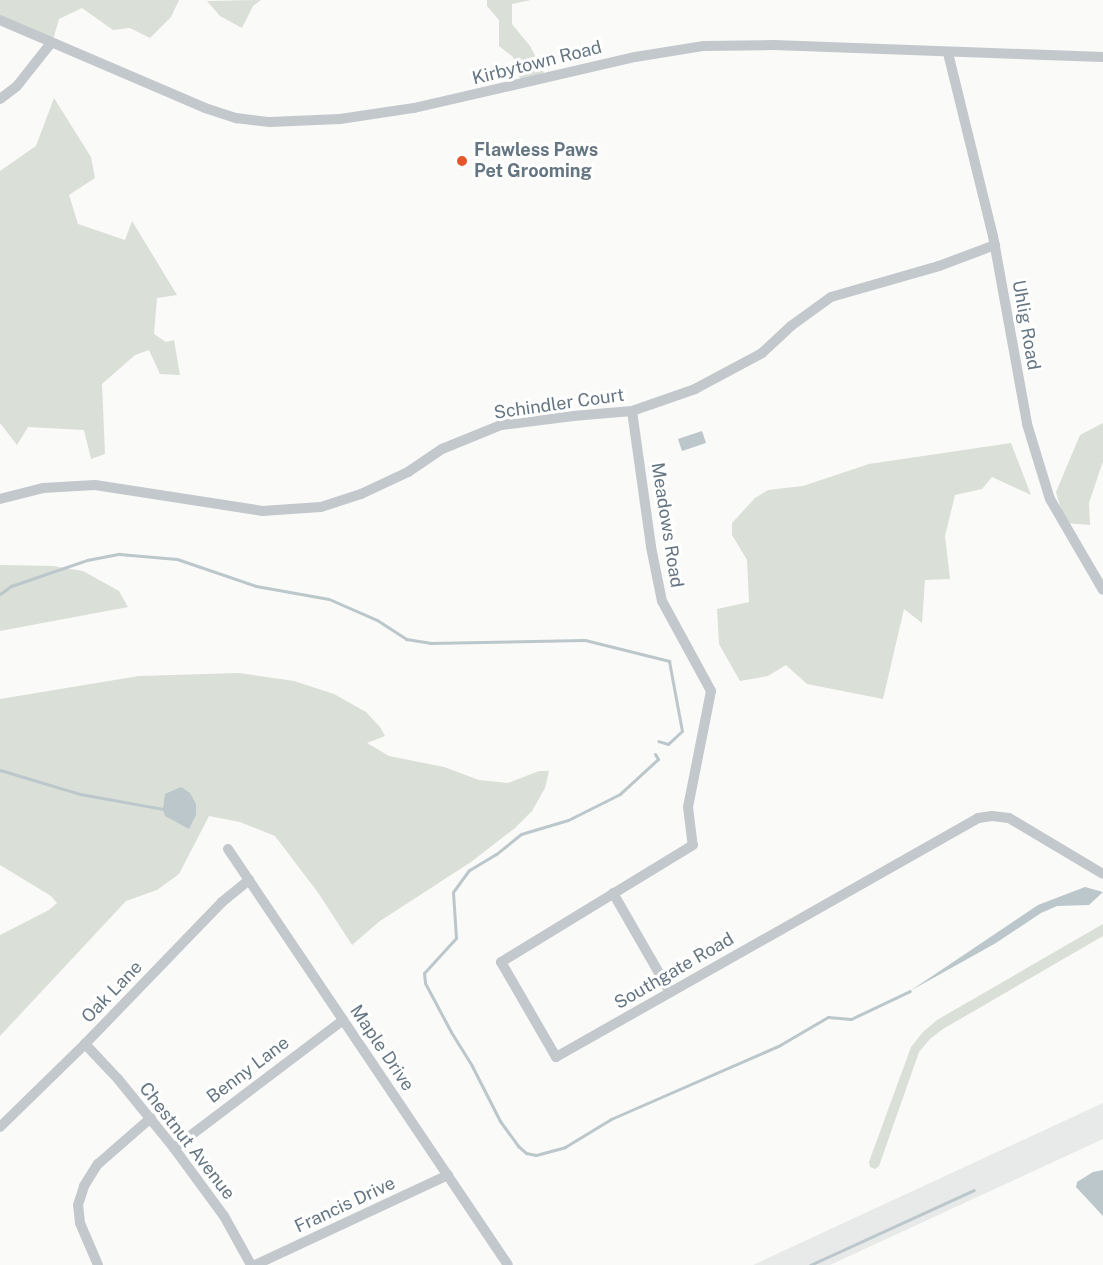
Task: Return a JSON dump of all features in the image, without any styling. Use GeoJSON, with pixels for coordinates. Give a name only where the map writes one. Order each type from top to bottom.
{"type":"FeatureCollection","features":[{"type":"Feature","properties":{"kind":"street","name":"Kirbytown Road"},"geometry":{"type":"LineString","coordinates":[[0,20],[220,114],[253,121],[304,123],[423,106],[635,57],[704,46],[774,45],[1103,57]]}},
{"type":"Feature","properties":{"kind":"street"},"geometry":{"type":"LineString","coordinates":[[0,99],[18,86],[51,42]]}},
{"type":"Feature","properties":{"kind":"street","name":"Uhlig Road"},"geometry":{"type":"LineString","coordinates":[[948,53],[995,245],[1027,424],[1043,480],[1075,545],[1103,590]]}},
{"type":"Feature","properties":{"kind":"street","name":"Schindler Court"},"geometry":{"type":"LineString","coordinates":[[0,499],[43,488],[95,485],[262,511],[321,507],[361,495],[408,472],[442,449],[501,425],[632,411],[695,389],[762,353],[791,326],[831,297],[939,266],[995,245]]}},
{"type":"Feature","properties":{"kind":"street","name":"Meadows Road"},"geometry":{"type":"LineString","coordinates":[[632,411],[651,547],[663,601],[711,691],[688,807],[693,845]]}},
{"type":"Feature","properties":{"kind":"street","name":"Southgate Road"},"geometry":{"type":"LineString","coordinates":[[693,845],[501,962],[556,1057],[978,818],[992,816],[1009,818],[1103,874]]}},
{"type":"Feature","properties":{"kind":"street","name":"Maple Drive"},"geometry":{"type":"LineString","coordinates":[[228,849],[508,1265]]}},
{"type":"Feature","properties":{"kind":"street","name":"Oak Lane"},"geometry":{"type":"LineString","coordinates":[[0,1127],[85,1044],[222,902],[249,880]]}},
{"type":"Feature","properties":{"kind":"street"},"geometry":{"type":"LineString","coordinates":[[613,893],[670,992]]}},
{"type":"Feature","properties":{"kind":"street","name":"Benny Lane"},"geometry":{"type":"LineString","coordinates":[[174,1148],[343,1020]]}},
{"type":"Feature","properties":{"kind":"street","name":"Chestnut Avenue"},"geometry":{"type":"LineString","coordinates":[[85,1044],[151,1118],[174,1148],[224,1216],[253,1265]]}},
{"type":"Feature","properties":{"kind":"street"},"geometry":{"type":"LineString","coordinates":[[98,1265],[81,1223],[78,1205],[84,1186],[98,1164],[151,1118]]}},
{"type":"Feature","properties":{"kind":"street","name":"Francis Drive"},"geometry":{"type":"LineString","coordinates":[[253,1265],[448,1175]]}},
{"type":"Feature","properties":{"kind":"shaded area"},"geometry":{"type":"Polygon","coordinates":[[[0,0],[179,0],[171,17],[150,38],[130,28],[113,30],[82,8],[59,19],[53,40],[0,18],[0,0]]]}},
{"type":"Feature","properties":{"kind":"shaded area"},"geometry":{"type":"Polygon","coordinates":[[[261,0],[253,6],[242,28],[220,16],[207,1],[261,0]]]}},
{"type":"Feature","properties":{"kind":"shaded area"},"geometry":{"type":"Polygon","coordinates":[[[487,0],[531,0],[512,4],[512,24],[530,46],[544,73],[520,79],[513,57],[499,46],[499,20],[487,6],[487,0]]]}},
{"type":"Feature","properties":{"kind":"shaded area"},"geometry":{"type":"Polygon","coordinates":[[[54,98],[91,157],[95,178],[69,195],[78,224],[125,240],[132,221],[177,295],[157,298],[154,334],[166,342],[174,340],[180,375],[160,374],[149,350],[135,355],[102,384],[105,454],[91,459],[84,430],[28,427],[17,445],[0,423],[0,171],[36,146],[54,98]]]}},
{"type":"Feature","properties":{"kind":"shaded area"},"geometry":{"type":"Polygon","coordinates":[[[1103,423],[1103,461],[1089,503],[1090,525],[1065,523],[1056,492],[1080,435],[1103,423]]]}},
{"type":"Feature","properties":{"kind":"shaded area"},"geometry":{"type":"Polygon","coordinates":[[[702,431],[706,443],[682,451],[678,439],[702,431]]]}},
{"type":"Feature","properties":{"kind":"shaded area"},"geometry":{"type":"Polygon","coordinates":[[[1011,443],[1031,495],[992,477],[982,489],[955,495],[945,536],[950,579],[925,580],[922,623],[904,609],[883,699],[807,684],[786,665],[768,676],[740,681],[719,644],[717,609],[749,602],[747,560],[732,535],[732,523],[755,498],[768,490],[803,486],[869,464],[1011,443]]]}},
{"type":"Feature","properties":{"kind":"shaded area"},"geometry":{"type":"Polygon","coordinates":[[[0,565],[53,566],[83,571],[119,591],[128,607],[0,631],[0,565]]]}},
{"type":"Feature","properties":{"kind":"shaded area"},"geometry":{"type":"Polygon","coordinates":[[[239,673],[294,681],[334,694],[366,712],[380,727],[385,736],[367,743],[389,756],[444,767],[479,780],[508,783],[539,771],[549,771],[545,788],[532,811],[515,828],[471,862],[380,921],[352,945],[319,894],[275,836],[240,822],[209,816],[179,874],[157,890],[126,901],[0,1036],[0,935],[49,910],[57,903],[51,896],[0,865],[0,699],[139,676],[239,673]]]}},
{"type":"Feature","properties":{"kind":"shaded area"},"geometry":{"type":"Polygon","coordinates":[[[181,787],[190,793],[196,804],[196,815],[189,829],[165,816],[163,809],[165,794],[181,787]]]}},
{"type":"Feature","properties":{"kind":"shaded area"},"geometry":{"type":"Polygon","coordinates":[[[1085,887],[1103,892],[1089,905],[1057,906],[1041,913],[996,943],[910,991],[1038,905],[1085,887]]]}},
{"type":"Feature","properties":{"kind":"shaded area"},"geometry":{"type":"Polygon","coordinates":[[[1103,924],[1103,936],[943,1029],[930,1039],[919,1052],[879,1166],[875,1169],[870,1167],[869,1162],[911,1047],[923,1032],[937,1020],[1103,924]]]}},
{"type":"Feature","properties":{"kind":"shaded area"},"geometry":{"type":"Polygon","coordinates":[[[1103,1103],[1103,1139],[830,1265],[753,1265],[1103,1103]]]}},
{"type":"Feature","properties":{"kind":"shaded area"},"geometry":{"type":"Polygon","coordinates":[[[1103,1170],[1103,1216],[1076,1187],[1077,1182],[1093,1172],[1103,1170]]]}},
{"type":"Feature","properties":{"kind":"waterway"},"geometry":{"type":"LineString","coordinates":[[0,594],[11,586],[87,560],[119,554],[177,559],[256,586],[329,599],[377,620],[406,639],[430,643],[585,640],[669,661],[682,731],[668,744],[658,741]]}},
{"type":"Feature","properties":{"kind":"waterway"},"geometry":{"type":"LineString","coordinates":[[655,754],[658,759],[620,794],[568,820],[521,834],[496,854],[469,870],[453,892],[456,938],[424,973],[425,983],[451,1032],[472,1066],[500,1121],[518,1146],[526,1153],[536,1155],[565,1147],[611,1119],[780,1045],[828,1017],[851,1019],[910,991]]}},
{"type":"Feature","properties":{"kind":"waterway"},"geometry":{"type":"LineString","coordinates":[[0,770],[80,794],[163,809]]}},
{"type":"Feature","properties":{"kind":"waterway"},"geometry":{"type":"LineString","coordinates":[[810,1265],[974,1190]]}},
{"type":"Feature","properties":{"kind":"place","name":"Flawless Paws Pet Grooming"},"geometry":{"type":"Point","coordinates":[462,161]}}]}
